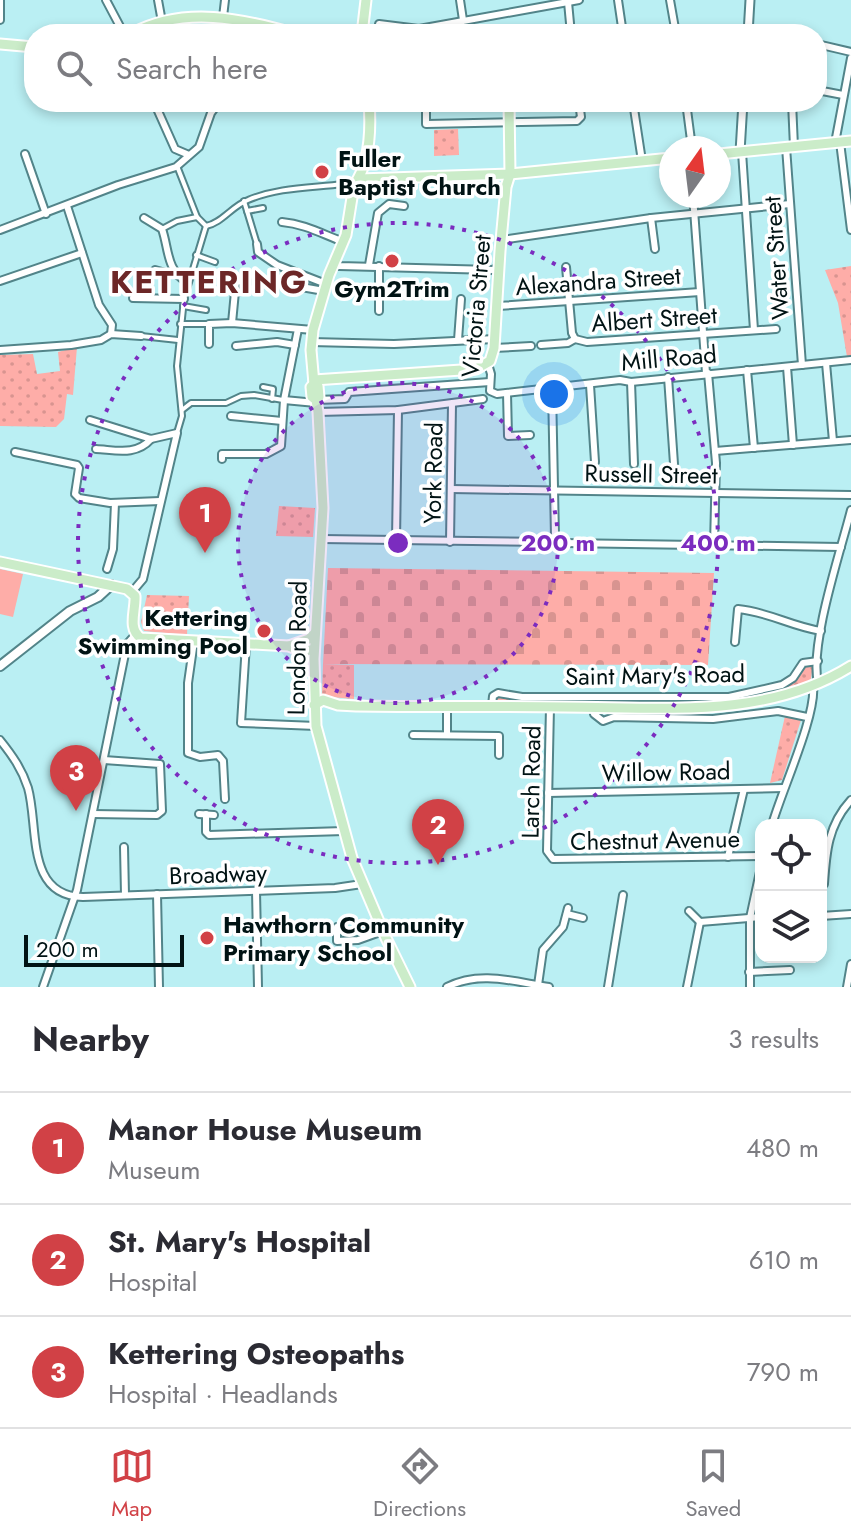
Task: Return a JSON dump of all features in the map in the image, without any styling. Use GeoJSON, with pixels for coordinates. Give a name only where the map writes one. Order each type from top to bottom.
{"type":"FeatureCollection","features":[{"type":"Feature","properties":{"kind":"main road"},"geometry":{"type":"LineString","coordinates":[[364,24],[366,0]]}},
{"type":"Feature","properties":{"kind":"main road"},"geometry":{"type":"LineString","coordinates":[[158,24],[189,16],[223,17],[248,24]]}},
{"type":"Feature","properties":{"kind":"main road"},"geometry":{"type":"LineString","coordinates":[[0,44],[24,46]]}},
{"type":"Feature","properties":{"kind":"main road"},"geometry":{"type":"LineString","coordinates":[[312,336],[325,287],[344,242],[353,190],[362,178],[369,135],[369,112]]}},
{"type":"Feature","properties":{"kind":"main road","name":"Victoria Street"},"geometry":{"type":"LineString","coordinates":[[488,364],[495,344],[501,240],[510,174],[509,112]]}},
{"type":"Feature","properties":{"kind":"main road"},"geometry":{"type":"LineString","coordinates":[[731,153],[842,142]]}},
{"type":"Feature","properties":{"kind":"main road"},"geometry":{"type":"LineString","coordinates":[[362,178],[510,174],[659,159]]}},
{"type":"Feature","properties":{"kind":"main road","name":"London Road"},"geometry":{"type":"LineString","coordinates":[[312,336],[314,382],[311,387],[317,405],[323,508],[314,649],[316,726],[344,831],[362,884],[410,987]]}},
{"type":"Feature","properties":{"kind":"main road"},"geometry":{"type":"LineString","coordinates":[[314,382],[476,369],[488,364]]}},
{"type":"Feature","properties":{"kind":"main road"},"geometry":{"type":"LineString","coordinates":[[0,562],[132,592],[136,599],[133,627],[136,634],[147,638],[291,645],[314,649]]}},
{"type":"Feature","properties":{"kind":"main road"},"geometry":{"type":"LineString","coordinates":[[0,666],[67,613],[98,597],[111,585]]}},
{"type":"Feature","properties":{"kind":"main road"},"geometry":{"type":"LineString","coordinates":[[291,645],[309,639],[315,633]]}},
{"type":"Feature","properties":{"kind":"main road"},"geometry":{"type":"LineString","coordinates":[[291,645],[314,662]]}},
{"type":"Feature","properties":{"kind":"main road"},"geometry":{"type":"LineString","coordinates":[[303,652],[314,649]]}},
{"type":"Feature","properties":{"kind":"main road","name":"Saint Mary's Road"},"geometry":{"type":"LineString","coordinates":[[314,705],[323,700],[338,705],[724,707],[762,701],[815,684],[851,666]]}},
{"type":"Feature","properties":{"kind":"street"},"geometry":{"type":"LineString","coordinates":[[0,0],[0,20]]}},
{"type":"Feature","properties":{"kind":"street"},"geometry":{"type":"LineString","coordinates":[[106,0],[119,24]]}},
{"type":"Feature","properties":{"kind":"street"},"geometry":{"type":"LineString","coordinates":[[158,0],[162,22]]}},
{"type":"Feature","properties":{"kind":"street"},"geometry":{"type":"LineString","coordinates":[[223,17],[225,0]]}},
{"type":"Feature","properties":{"kind":"street"},"geometry":{"type":"LineString","coordinates":[[460,0],[463,20]]}},
{"type":"Feature","properties":{"kind":"street"},"geometry":{"type":"LineString","coordinates":[[452,24],[579,0]]}},
{"type":"Feature","properties":{"kind":"street"},"geometry":{"type":"LineString","coordinates":[[618,0],[622,24]]}},
{"type":"Feature","properties":{"kind":"street"},"geometry":{"type":"LineString","coordinates":[[670,0],[674,24]]}},
{"type":"Feature","properties":{"kind":"street"},"geometry":{"type":"LineString","coordinates":[[749,24],[750,0]]}},
{"type":"Feature","properties":{"kind":"street"},"geometry":{"type":"LineString","coordinates":[[568,2],[570,24]]}},
{"type":"Feature","properties":{"kind":"street"},"geometry":{"type":"LineString","coordinates":[[827,47],[851,55],[843,95],[842,142],[851,230]]}},
{"type":"Feature","properties":{"kind":"street"},"geometry":{"type":"LineString","coordinates":[[827,92],[843,95]]}},
{"type":"Feature","properties":{"kind":"street"},"geometry":{"type":"LineString","coordinates":[[157,112],[177,151],[178,165],[197,217],[206,226]]}},
{"type":"Feature","properties":{"kind":"street"},"geometry":{"type":"LineString","coordinates":[[0,230],[178,165],[201,144],[213,112]]}},
{"type":"Feature","properties":{"kind":"street"},"geometry":{"type":"LineString","coordinates":[[426,112],[426,124],[580,119],[580,112]]}},
{"type":"Feature","properties":{"kind":"street"},"geometry":{"type":"LineString","coordinates":[[635,112],[642,161]]}},
{"type":"Feature","properties":{"kind":"street"},"geometry":{"type":"LineString","coordinates":[[687,112],[690,136]]}},
{"type":"Feature","properties":{"kind":"street"},"geometry":{"type":"LineString","coordinates":[[743,112],[741,152],[754,330]]}},
{"type":"Feature","properties":{"kind":"street","name":"Water Street"},"geometry":{"type":"LineString","coordinates":[[792,112],[790,204],[802,365]]}},
{"type":"Feature","properties":{"kind":"street"},"geometry":{"type":"LineString","coordinates":[[177,151],[189,155]]}},
{"type":"Feature","properties":{"kind":"street"},"geometry":{"type":"LineString","coordinates":[[25,154],[46,214]]}},
{"type":"Feature","properties":{"kind":"street"},"geometry":{"type":"LineString","coordinates":[[132,592],[143,579],[182,410],[177,379],[180,324],[187,282],[206,226],[244,201],[270,192],[343,184],[353,190]]}},
{"type":"Feature","properties":{"kind":"street"},"geometry":{"type":"LineString","coordinates":[[244,201],[258,252],[277,265],[325,287]]}},
{"type":"Feature","properties":{"kind":"street"},"geometry":{"type":"LineString","coordinates":[[369,265],[378,213],[389,204],[404,206]]}},
{"type":"Feature","properties":{"kind":"street"},"geometry":{"type":"LineString","coordinates":[[501,240],[651,218],[790,204]]}},
{"type":"Feature","properties":{"kind":"street"},"geometry":{"type":"LineString","coordinates":[[67,206],[99,305],[112,325],[111,334]]}},
{"type":"Feature","properties":{"kind":"street"},"geometry":{"type":"LineString","coordinates":[[247,211],[263,208]]}},
{"type":"Feature","properties":{"kind":"street"},"geometry":{"type":"LineString","coordinates":[[694,208],[715,451],[714,545]]}},
{"type":"Feature","properties":{"kind":"street"},"geometry":{"type":"LineString","coordinates":[[162,229],[177,221],[197,217]]}},
{"type":"Feature","properties":{"kind":"street"},"geometry":{"type":"LineString","coordinates":[[144,218],[162,229],[173,269],[187,282]]}},
{"type":"Feature","properties":{"kind":"street"},"geometry":{"type":"LineString","coordinates":[[651,218],[655,249]]}},
{"type":"Feature","properties":{"kind":"street"},"geometry":{"type":"LineString","coordinates":[[282,222],[299,223],[344,242]]}},
{"type":"Feature","properties":{"kind":"street"},"geometry":{"type":"LineString","coordinates":[[0,281],[82,253]]}},
{"type":"Feature","properties":{"kind":"street"},"geometry":{"type":"LineString","coordinates":[[196,255],[215,262]]}},
{"type":"Feature","properties":{"kind":"street"},"geometry":{"type":"LineString","coordinates":[[334,264],[493,270],[499,264]]}},
{"type":"Feature","properties":{"kind":"street"},"geometry":{"type":"LineString","coordinates":[[379,266],[379,311]]}},
{"type":"Feature","properties":{"kind":"street","name":"Albert Street"},"geometry":{"type":"LineString","coordinates":[[566,267],[575,339],[587,342],[776,329]]}},
{"type":"Feature","properties":{"kind":"street"},"geometry":{"type":"LineString","coordinates":[[155,270],[169,274],[173,269]]}},
{"type":"Feature","properties":{"kind":"street"},"geometry":{"type":"LineString","coordinates":[[232,323],[236,281],[248,282]]}},
{"type":"Feature","properties":{"kind":"street"},"geometry":{"type":"LineString","coordinates":[[279,283],[325,287]]}},
{"type":"Feature","properties":{"kind":"street","name":"Alexandra Street"},"geometry":{"type":"LineString","coordinates":[[498,306],[700,292]]}},
{"type":"Feature","properties":{"kind":"street"},"geometry":{"type":"LineString","coordinates":[[133,298],[183,302],[206,310]]}},
{"type":"Feature","properties":{"kind":"street"},"geometry":{"type":"LineString","coordinates":[[458,340],[461,299]]}},
{"type":"Feature","properties":{"kind":"street"},"geometry":{"type":"LineString","coordinates":[[180,324],[232,323],[298,329],[312,336],[394,344],[458,340],[531,346]]}},
{"type":"Feature","properties":{"kind":"street"},"geometry":{"type":"LineString","coordinates":[[209,324],[209,344]]}},
{"type":"Feature","properties":{"kind":"street"},"geometry":{"type":"LineString","coordinates":[[222,459],[222,454],[266,454],[281,446],[284,400],[298,329]]}},
{"type":"Feature","properties":{"kind":"street"},"geometry":{"type":"LineString","coordinates":[[0,350],[71,345],[101,340],[111,334],[178,340]]}},
{"type":"Feature","properties":{"kind":"street"},"geometry":{"type":"LineString","coordinates":[[541,345],[568,343],[575,339]]}},
{"type":"Feature","properties":{"kind":"street"},"geometry":{"type":"LineString","coordinates":[[236,346],[277,342],[295,345]]}},
{"type":"Feature","properties":{"kind":"street"},"geometry":{"type":"LineString","coordinates":[[522,347],[523,357]]}},
{"type":"Feature","properties":{"kind":"street","name":"Mill Road"},"geometry":{"type":"LineString","coordinates":[[492,393],[851,360]]}},
{"type":"Feature","properties":{"kind":"street"},"geometry":{"type":"LineString","coordinates":[[826,363],[833,441]]}},
{"type":"Feature","properties":{"kind":"street","name":"Victoria Street"},"geometry":{"type":"LineString","coordinates":[[488,364],[492,393]]}},
{"type":"Feature","properties":{"kind":"street"},"geometry":{"type":"LineString","coordinates":[[787,367],[793,445]]}},
{"type":"Feature","properties":{"kind":"street"},"geometry":{"type":"LineString","coordinates":[[747,370],[754,448]]}},
{"type":"Feature","properties":{"kind":"street"},"geometry":{"type":"LineString","coordinates":[[668,377],[674,464]]}},
{"type":"Feature","properties":{"kind":"street"},"geometry":{"type":"LineString","coordinates":[[317,405],[345,399],[349,392],[490,382]]}},
{"type":"Feature","properties":{"kind":"street"},"geometry":{"type":"LineString","coordinates":[[631,382],[634,464]]}},
{"type":"Feature","properties":{"kind":"street"},"geometry":{"type":"LineString","coordinates":[[590,385],[595,462]]}},
{"type":"Feature","properties":{"kind":"street"},"geometry":{"type":"LineString","coordinates":[[263,387],[273,389],[272,399]]}},
{"type":"Feature","properties":{"kind":"street"},"geometry":{"type":"LineString","coordinates":[[321,539],[450,542],[554,540],[556,491],[552,388]]}},
{"type":"Feature","properties":{"kind":"street"},"geometry":{"type":"LineString","coordinates":[[507,393],[508,436],[530,435]]}},
{"type":"Feature","properties":{"kind":"street"},"geometry":{"type":"LineString","coordinates":[[182,410],[191,403],[226,403],[241,396],[254,395],[317,405],[398,410],[483,399]]}},
{"type":"Feature","properties":{"kind":"street","name":"York Road"},"geometry":{"type":"LineString","coordinates":[[450,542],[452,404]]}},
{"type":"Feature","properties":{"kind":"street"},"geometry":{"type":"LineString","coordinates":[[396,540],[398,410]]}},
{"type":"Feature","properties":{"kind":"street"},"geometry":{"type":"LineString","coordinates":[[231,416],[282,421]]}},
{"type":"Feature","properties":{"kind":"street"},"geometry":{"type":"LineString","coordinates":[[90,420],[151,439],[177,433]]}},
{"type":"Feature","properties":{"kind":"street"},"geometry":{"type":"LineString","coordinates":[[96,449],[128,452],[146,445],[151,439]]}},
{"type":"Feature","properties":{"kind":"street"},"geometry":{"type":"LineString","coordinates":[[715,451],[851,440]]}},
{"type":"Feature","properties":{"kind":"street"},"geometry":{"type":"LineString","coordinates":[[15,452],[66,462],[79,468],[75,494],[79,498],[115,503],[160,501]]}},
{"type":"Feature","properties":{"kind":"street","name":"Russell Street"},"geometry":{"type":"LineString","coordinates":[[451,489],[851,495]]}},
{"type":"Feature","properties":{"kind":"street"},"geometry":{"type":"LineString","coordinates":[[107,569],[113,549],[115,503]]}},
{"type":"Feature","properties":{"kind":"street"},"geometry":{"type":"LineString","coordinates":[[774,819],[813,693],[821,631],[841,547],[848,534],[851,510]]}},
{"type":"Feature","properties":{"kind":"street"},"geometry":{"type":"LineString","coordinates":[[563,543],[841,547]]}},
{"type":"Feature","properties":{"kind":"street"},"geometry":{"type":"LineString","coordinates":[[735,642],[738,609],[756,611],[792,626],[821,631]]}},
{"type":"Feature","properties":{"kind":"street"},"geometry":{"type":"LineString","coordinates":[[43,987],[75,897],[127,644],[136,634]]}},
{"type":"Feature","properties":{"kind":"street"},"geometry":{"type":"LineString","coordinates":[[194,641],[188,683],[188,753],[200,757],[218,755],[223,761],[225,799]]}},
{"type":"Feature","properties":{"kind":"street"},"geometry":{"type":"LineString","coordinates":[[246,644],[241,723],[316,726]]}},
{"type":"Feature","properties":{"kind":"street","name":"Saint Mary's Road"},"geometry":{"type":"LineString","coordinates":[[492,706],[493,696],[498,693],[537,697],[740,696],[782,685],[793,678],[803,663],[818,661]]}},
{"type":"Feature","properties":{"kind":"street"},"geometry":{"type":"LineString","coordinates":[[447,706],[447,735]]}},
{"type":"Feature","properties":{"kind":"street","name":"Larch Road"},"geometry":{"type":"LineString","coordinates":[[550,707],[547,851],[550,857]]}},
{"type":"Feature","properties":{"kind":"street","name":"Saint Mary's Road"},"geometry":{"type":"LineString","coordinates":[[593,707],[594,714],[603,721],[614,717],[731,718],[778,711],[807,717]]}},
{"type":"Feature","properties":{"kind":"street"},"geometry":{"type":"LineString","coordinates":[[413,735],[499,736],[499,755]]}},
{"type":"Feature","properties":{"kind":"street"},"geometry":{"type":"LineString","coordinates":[[0,740],[20,766],[29,791],[38,859],[44,873],[56,891],[75,897]]}},
{"type":"Feature","properties":{"kind":"street"},"geometry":{"type":"LineString","coordinates":[[0,755],[7,749]]}},
{"type":"Feature","properties":{"kind":"street"},"geometry":{"type":"LineString","coordinates":[[93,814],[157,815],[162,811],[160,764],[104,760]]}},
{"type":"Feature","properties":{"kind":"street","name":"Willow Road"},"geometry":{"type":"LineString","coordinates":[[548,793],[784,788]]}},
{"type":"Feature","properties":{"kind":"street"},"geometry":{"type":"LineString","coordinates":[[728,857],[744,789]]}},
{"type":"Feature","properties":{"kind":"street"},"geometry":{"type":"LineString","coordinates":[[827,855],[829,836],[836,819],[851,800]]}},
{"type":"Feature","properties":{"kind":"street"},"geometry":{"type":"LineString","coordinates":[[206,814],[206,832],[209,835],[344,831]]}},
{"type":"Feature","properties":{"kind":"street"},"geometry":{"type":"LineString","coordinates":[[124,847],[125,895]]}},
{"type":"Feature","properties":{"kind":"street","name":"Chestnut Avenue"},"geometry":{"type":"LineString","coordinates":[[550,857],[559,860],[755,856]]}},
{"type":"Feature","properties":{"kind":"street","name":"Broadway"},"geometry":{"type":"LineString","coordinates":[[75,897],[335,888],[362,884]]}},
{"type":"Feature","properties":{"kind":"street"},"geometry":{"type":"LineString","coordinates":[[256,891],[258,987]]}},
{"type":"Feature","properties":{"kind":"street"},"geometry":{"type":"LineString","coordinates":[[750,987],[750,918],[756,891]]}},
{"type":"Feature","properties":{"kind":"street"},"geometry":{"type":"LineString","coordinates":[[157,894],[159,987]]}},
{"type":"Feature","properties":{"kind":"street"},"geometry":{"type":"LineString","coordinates":[[608,987],[623,895]]}},
{"type":"Feature","properties":{"kind":"street"},"geometry":{"type":"LineString","coordinates":[[538,985],[546,944],[563,927],[568,911],[583,918]]}},
{"type":"Feature","properties":{"kind":"street"},"geometry":{"type":"LineString","coordinates":[[689,911],[700,922],[755,918]]}},
{"type":"Feature","properties":{"kind":"street"},"geometry":{"type":"LineString","coordinates":[[827,916],[851,914]]}},
{"type":"Feature","properties":{"kind":"street"},"geometry":{"type":"LineString","coordinates":[[687,987],[700,922]]}},
{"type":"Feature","properties":{"kind":"street"},"geometry":{"type":"LineString","coordinates":[[337,927],[337,941],[358,940],[383,931]]}},
{"type":"Feature","properties":{"kind":"street"},"geometry":{"type":"LineString","coordinates":[[847,987],[851,964]]}},
{"type":"Feature","properties":{"kind":"street"},"geometry":{"type":"LineString","coordinates":[[749,972],[790,970]]}},
{"type":"Feature","properties":{"kind":"street"},"geometry":{"type":"LineString","coordinates":[[447,987],[468,978],[481,977],[549,987]]}},
{"type":"Feature","properties":{"kind":"green space"},"geometry":{"type":"Polygon","coordinates":[[[458,129],[459,155],[434,156],[434,130],[458,129]]]}},
{"type":"Feature","properties":{"kind":"green space"},"geometry":{"type":"Polygon","coordinates":[[[851,266],[851,355],[847,357],[838,303],[825,270],[851,266]]]}},
{"type":"Feature","properties":{"kind":"green space"},"geometry":{"type":"Polygon","coordinates":[[[77,347],[73,395],[67,394],[64,419],[56,427],[0,426],[0,355],[33,354],[37,374],[60,371],[58,352],[77,347]]]}},
{"type":"Feature","properties":{"kind":"green space"},"geometry":{"type":"Polygon","coordinates":[[[279,506],[315,508],[313,537],[276,536],[279,506]]]}},
{"type":"Feature","properties":{"kind":"green space"},"geometry":{"type":"Polygon","coordinates":[[[328,568],[714,573],[708,665],[323,664],[328,568]]]}},
{"type":"Feature","properties":{"kind":"green space"},"geometry":{"type":"Polygon","coordinates":[[[0,569],[23,574],[13,617],[0,614],[0,569]]]}},
{"type":"Feature","properties":{"kind":"green space"},"geometry":{"type":"Polygon","coordinates":[[[147,595],[189,596],[187,635],[144,631],[141,622],[147,595]]]}},
{"type":"Feature","properties":{"kind":"green space"},"geometry":{"type":"Polygon","coordinates":[[[323,664],[354,665],[354,699],[322,694],[323,664]]]}},
{"type":"Feature","properties":{"kind":"green space"},"geometry":{"type":"Polygon","coordinates":[[[813,664],[811,679],[793,689],[745,701],[665,704],[496,703],[495,700],[498,695],[521,700],[736,698],[783,687],[796,678],[805,665],[813,664]]]}},
{"type":"Feature","properties":{"kind":"green space"},"geometry":{"type":"Polygon","coordinates":[[[785,716],[801,720],[782,780],[770,783],[785,716]]]}},
{"type":"Feature","properties":{"kind":"place","name":"Fuller Baptist Church"},"geometry":{"type":"Point","coordinates":[322,172]}},
{"type":"Feature","properties":{"kind":"place","name":"Gym2Trim"},"geometry":{"type":"Point","coordinates":[392,261]}},
{"type":"Feature","properties":{"kind":"place","name":"Manor House Museum"},"geometry":{"type":"Point","coordinates":[205,553]}},
{"type":"Feature","properties":{"kind":"place","name":"Kettering Swimming Pool"},"geometry":{"type":"Point","coordinates":[264,631]}},
{"type":"Feature","properties":{"kind":"place","name":"Kettering Osteopaths"},"geometry":{"type":"Point","coordinates":[76,811]}},
{"type":"Feature","properties":{"kind":"place","name":"St. Mary's Hospital"},"geometry":{"type":"Point","coordinates":[438,865]}},
{"type":"Feature","properties":{"kind":"place","name":"Hawthorn Community Primary School"},"geometry":{"type":"Point","coordinates":[207,938]}},
{"type":"Feature","properties":{"kind":"district","name":"KETTERING"},"geometry":{"type":"Point","coordinates":[209,282]}}]}
